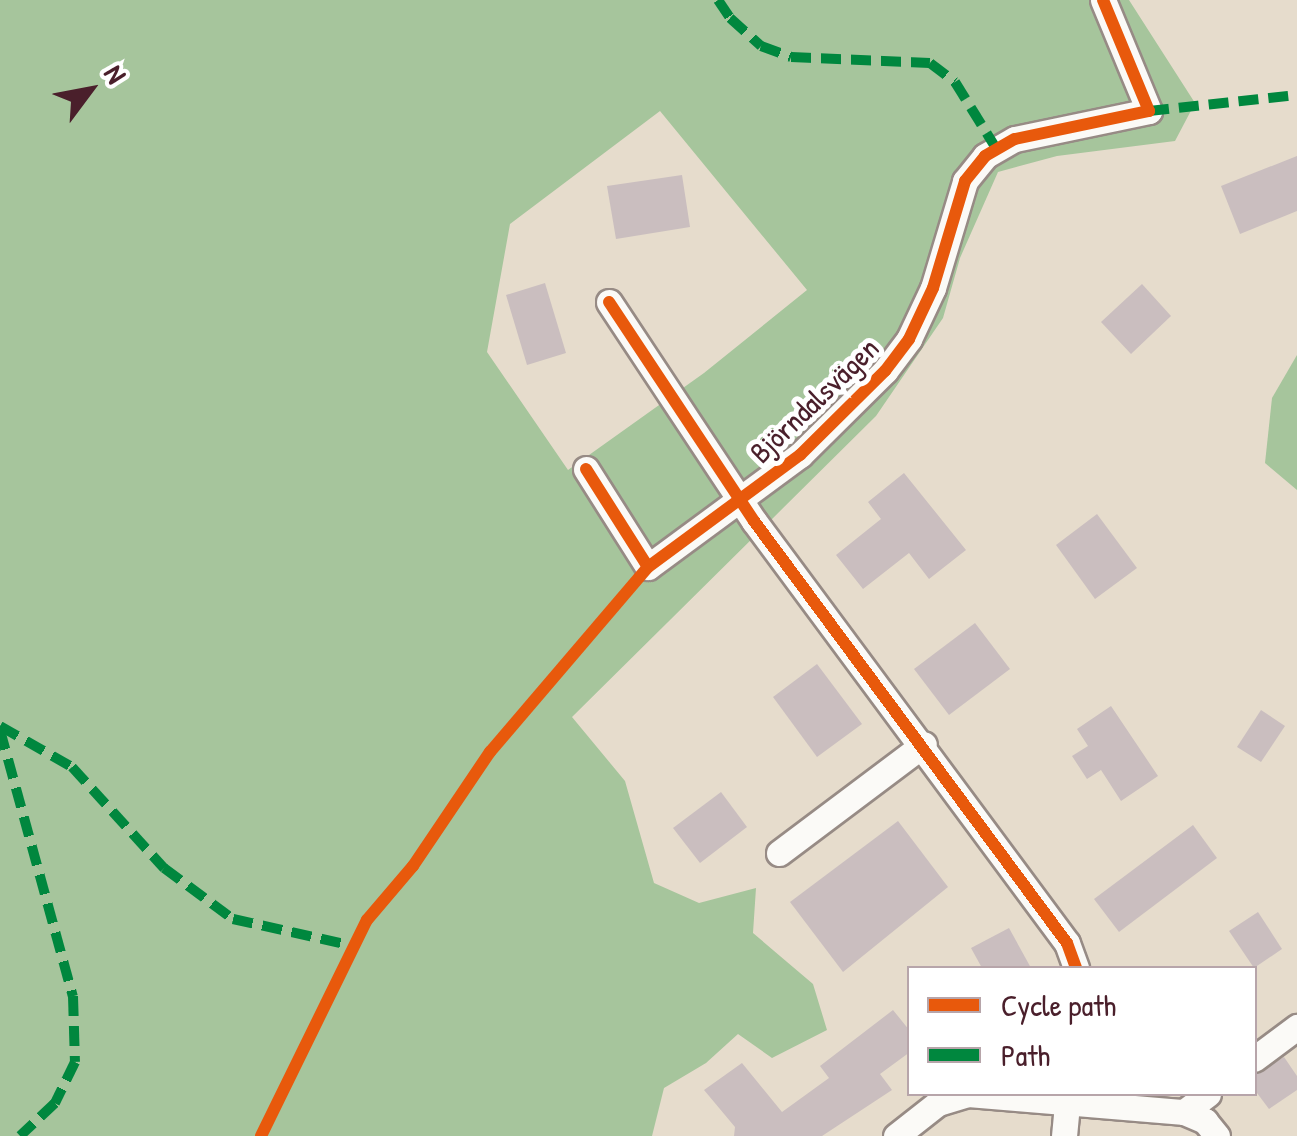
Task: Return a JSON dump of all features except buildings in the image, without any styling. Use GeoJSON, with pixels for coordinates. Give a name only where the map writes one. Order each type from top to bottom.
{"type":"FeatureCollection","features":[{"type":"Feature","properties":{"kind":"street","name":"Björndalsvägen"},"geometry":{"type":"LineString","coordinates":[[586,469],[648,567],[742,502],[800,455],[885,370],[909,339],[933,288],[965,180],[985,156],[1016,139],[1149,111],[1104,0]]}},
{"type":"Feature","properties":{"kind":"street","name":"Björndalsvägen"},"geometry":{"type":"LineString","coordinates":[[609,302],[742,502],[1068,944],[1075,966]]}},
{"type":"Feature","properties":{"kind":"street"},"geometry":{"type":"LineString","coordinates":[[779,853],[924,744]]}},
{"type":"Feature","properties":{"kind":"street"},"geometry":{"type":"LineString","coordinates":[[1257,1057],[1297,1027]]}},
{"type":"Feature","properties":{"kind":"street"},"geometry":{"type":"LineString","coordinates":[[896,1136],[938,1103],[961,1096]]}},
{"type":"Feature","properties":{"kind":"street"},"geometry":{"type":"LineString","coordinates":[[1008,1096],[1184,1112],[1205,1121],[1217,1136]]}},
{"type":"Feature","properties":{"kind":"street"},"geometry":{"type":"LineString","coordinates":[[1184,1112],[1205,1096]]}},
{"type":"Feature","properties":{"kind":"street"},"geometry":{"type":"LineString","coordinates":[[1064,1136],[1067,1099]]}},
{"type":"Feature","properties":{"kind":"green space"},"geometry":{"type":"Polygon","coordinates":[[[0,0],[1129,0],[1195,103],[1175,141],[1057,156],[998,172],[960,258],[943,318],[876,416],[572,717],[625,781],[654,883],[699,903],[756,888],[753,933],[813,984],[827,1030],[772,1058],[738,1034],[706,1063],[664,1088],[652,1136],[0,1136],[0,0]],[[660,111],[510,224],[487,352],[568,470],[704,373],[807,290],[660,111]]]}},
{"type":"Feature","properties":{"kind":"green space"},"geometry":{"type":"Polygon","coordinates":[[[1297,355],[1297,490],[1265,463],[1272,398],[1297,355]]]}},
{"type":"Feature","properties":{"kind":"marked path"},"geometry":{"type":"LineString","coordinates":[[718,0],[730,18],[761,46],[791,57],[930,63],[955,82],[996,148]]}},
{"type":"Feature","properties":{"kind":"marked path"},"geometry":{"type":"LineString","coordinates":[[1149,111],[1297,95]]}},
{"type":"Feature","properties":{"kind":"marked path"},"geometry":{"type":"LineString","coordinates":[[0,726],[72,767],[164,868],[233,919],[354,946]]}},
{"type":"Feature","properties":{"kind":"marked path"},"geometry":{"type":"LineString","coordinates":[[0,730],[73,996],[75,1062],[55,1103],[20,1136]]}},
{"type":"Feature","properties":{"kind":"cycle path"},"geometry":{"type":"LineString","coordinates":[[586,469],[648,567],[800,455],[885,371],[909,339],[933,288],[965,181],[985,156],[1015,139],[1149,111],[1103,0]]}},
{"type":"Feature","properties":{"kind":"cycle path"},"geometry":{"type":"LineString","coordinates":[[609,302],[754,521],[1067,943],[1075,966]]}},
{"type":"Feature","properties":{"kind":"cycle path"},"geometry":{"type":"LineString","coordinates":[[261,1136],[367,920],[413,866],[490,752],[648,567]]}}]}
